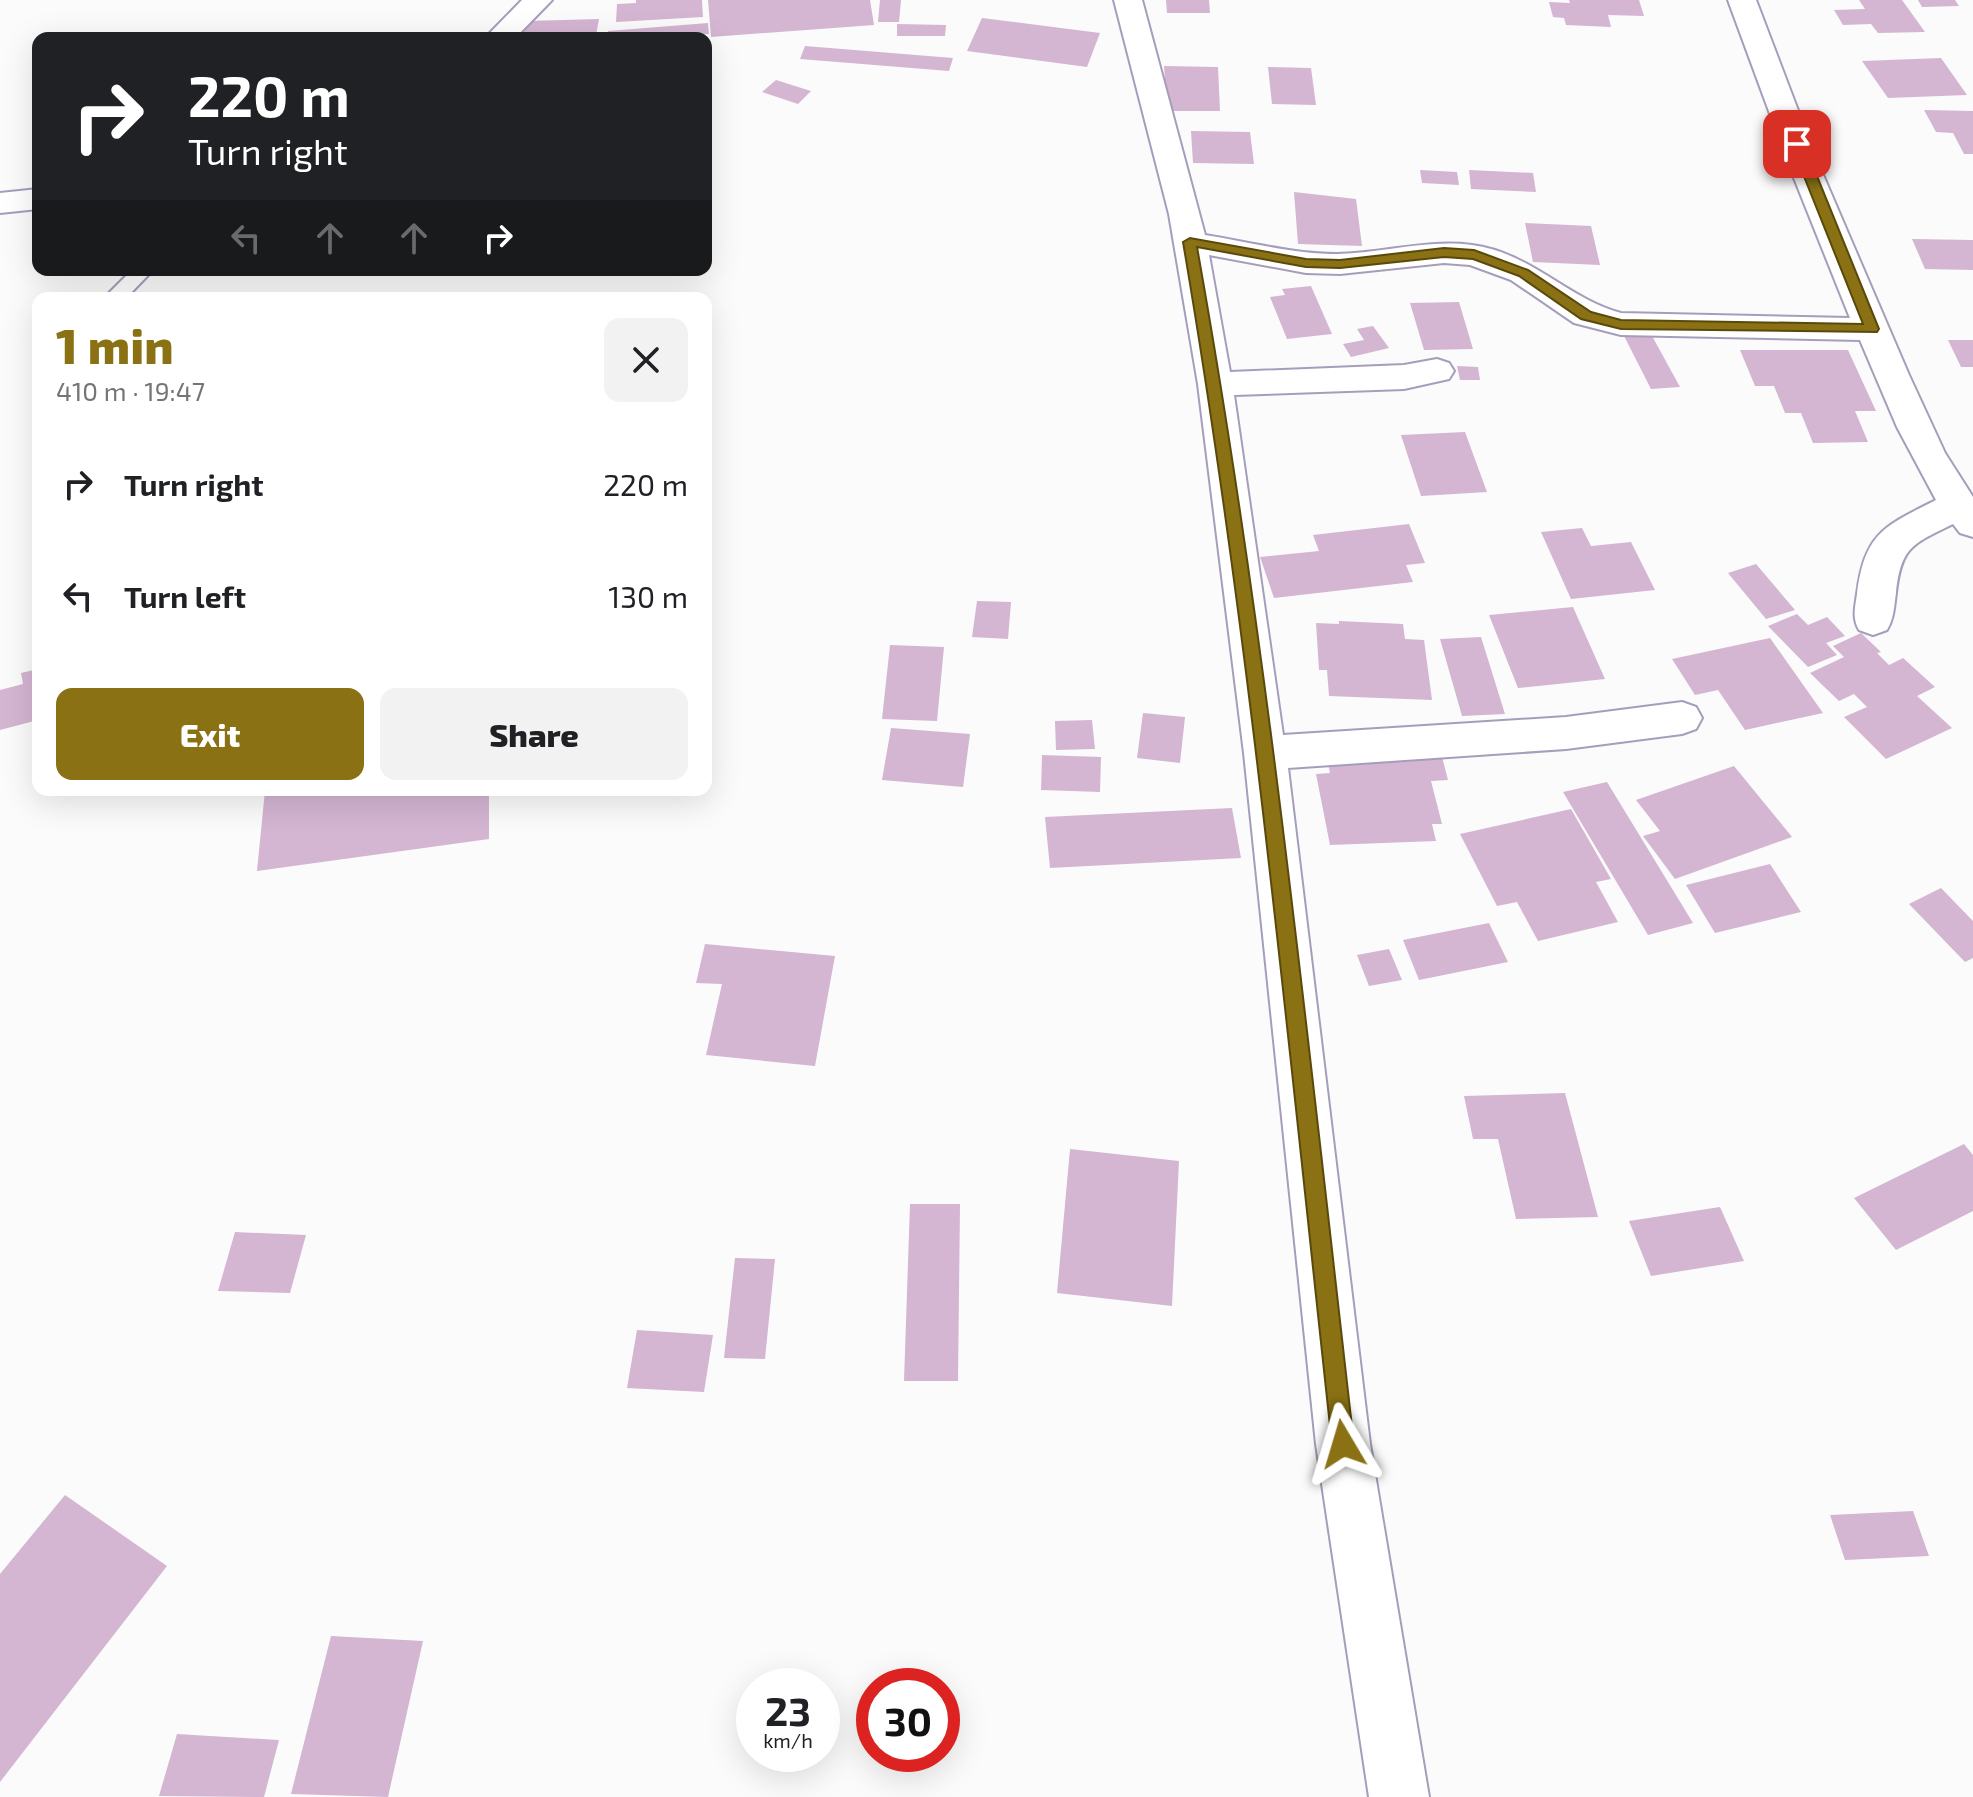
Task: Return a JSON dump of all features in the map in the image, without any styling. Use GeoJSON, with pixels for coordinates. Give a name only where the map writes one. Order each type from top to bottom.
{"type":"FeatureCollection","features":[{"type":"Feature","properties":{"kind":"street"},"geometry":{"type":"LineString","coordinates":[[505,32],[538,0]]}},
{"type":"Feature","properties":{"kind":"street"},"geometry":{"type":"LineString","coordinates":[[1128,0],[1190,242],[1215,384],[1265,753],[1343,1444],[1399,1797]]}},
{"type":"Feature","properties":{"kind":"street"},"geometry":{"type":"LineString","coordinates":[[1742,0],[1909,416],[1966,514],[1901,534],[1880,562],[1873,620]]}},
{"type":"Feature","properties":{"kind":"street"},"geometry":{"type":"LineString","coordinates":[[0,203],[32,200]]}},
{"type":"Feature","properties":{"kind":"street"},"geometry":{"type":"LineString","coordinates":[[1190,242],[1306,263],[1353,263],[1444,253],[1474,255],[1523,273],[1586,315],[1621,324],[1872,329]]}},
{"type":"Feature","properties":{"kind":"street"},"geometry":{"type":"LineString","coordinates":[[1215,384],[1404,377],[1437,371]]}},
{"type":"Feature","properties":{"kind":"street"},"geometry":{"type":"LineString","coordinates":[[1265,753],[1566,733],[1682,718]]}},
{"type":"Feature","properties":{"kind":"lane"},"geometry":{"type":"LineString","coordinates":[[120,292],[137,276]]}},
{"type":"Feature","properties":{"kind":"building"},"geometry":{"type":"Polygon","coordinates":[[[636,0],[702,0],[703,17],[616,22],[617,4],[636,3],[636,0]]]}},
{"type":"Feature","properties":{"kind":"building"},"geometry":{"type":"Polygon","coordinates":[[[708,0],[870,0],[874,25],[712,37],[708,0]]]}},
{"type":"Feature","properties":{"kind":"building"},"geometry":{"type":"Polygon","coordinates":[[[880,0],[901,0],[899,22],[878,22],[880,0]]]}},
{"type":"Feature","properties":{"kind":"building"},"geometry":{"type":"Polygon","coordinates":[[[1166,0],[1209,0],[1210,13],[1167,13],[1166,0]]]}},
{"type":"Feature","properties":{"kind":"building"},"geometry":{"type":"Polygon","coordinates":[[[1569,0],[1639,0],[1644,16],[1608,15],[1611,27],[1566,25],[1564,18],[1553,17],[1549,2],[1570,3],[1569,0]]]}},
{"type":"Feature","properties":{"kind":"building"},"geometry":{"type":"Polygon","coordinates":[[[1859,0],[1902,0],[1925,32],[1878,33],[1871,24],[1843,25],[1834,10],[1865,9],[1859,0]]]}},
{"type":"Feature","properties":{"kind":"building"},"geometry":{"type":"Polygon","coordinates":[[[1918,0],[1955,0],[1959,6],[1922,7],[1918,0]]]}},
{"type":"Feature","properties":{"kind":"building"},"geometry":{"type":"Polygon","coordinates":[[[982,18],[1100,33],[1087,67],[967,51],[982,18]]]}},
{"type":"Feature","properties":{"kind":"building"},"geometry":{"type":"Polygon","coordinates":[[[599,19],[597,32],[524,32],[527,21],[599,19]]]}},
{"type":"Feature","properties":{"kind":"building"},"geometry":{"type":"Polygon","coordinates":[[[708,23],[709,32],[608,32],[708,23]]]}},
{"type":"Feature","properties":{"kind":"building"},"geometry":{"type":"Polygon","coordinates":[[[897,24],[946,25],[945,36],[897,36],[897,24]]]}},
{"type":"Feature","properties":{"kind":"building"},"geometry":{"type":"Polygon","coordinates":[[[805,46],[953,58],[949,71],[800,59],[805,46]]]}},
{"type":"Feature","properties":{"kind":"building"},"geometry":{"type":"Polygon","coordinates":[[[1941,58],[1967,95],[1888,98],[1862,61],[1941,58]]]}},
{"type":"Feature","properties":{"kind":"building"},"geometry":{"type":"Polygon","coordinates":[[[1164,66],[1218,67],[1220,111],[1167,111],[1164,66]]]}},
{"type":"Feature","properties":{"kind":"building"},"geometry":{"type":"Polygon","coordinates":[[[1268,67],[1311,68],[1316,105],[1272,104],[1268,67]]]}},
{"type":"Feature","properties":{"kind":"building"},"geometry":{"type":"Polygon","coordinates":[[[776,80],[811,91],[798,104],[762,92],[776,80]]]}},
{"type":"Feature","properties":{"kind":"building"},"geometry":{"type":"Polygon","coordinates":[[[1924,110],[1973,111],[1973,154],[1964,154],[1953,133],[1936,132],[1924,110]]]}},
{"type":"Feature","properties":{"kind":"building"},"geometry":{"type":"Polygon","coordinates":[[[1191,131],[1250,132],[1254,164],[1193,163],[1191,131]]]}},
{"type":"Feature","properties":{"kind":"building"},"geometry":{"type":"Polygon","coordinates":[[[1420,170],[1457,172],[1459,185],[1422,183],[1420,170]]]}},
{"type":"Feature","properties":{"kind":"building"},"geometry":{"type":"Polygon","coordinates":[[[1469,170],[1533,173],[1536,192],[1471,189],[1469,170]]]}},
{"type":"Feature","properties":{"kind":"building"},"geometry":{"type":"Polygon","coordinates":[[[1294,192],[1356,199],[1362,246],[1298,244],[1294,192]]]}},
{"type":"Feature","properties":{"kind":"building"},"geometry":{"type":"Polygon","coordinates":[[[1525,223],[1591,226],[1600,265],[1533,262],[1525,223]]]}},
{"type":"Feature","properties":{"kind":"building"},"geometry":{"type":"Polygon","coordinates":[[[1912,239],[1973,240],[1973,270],[1925,269],[1912,239]]]}},
{"type":"Feature","properties":{"kind":"building"},"geometry":{"type":"Polygon","coordinates":[[[1311,286],[1332,334],[1287,339],[1270,297],[1285,295],[1282,289],[1311,286]]]}},
{"type":"Feature","properties":{"kind":"building"},"geometry":{"type":"Polygon","coordinates":[[[1459,302],[1473,349],[1424,350],[1410,303],[1459,302]]]}},
{"type":"Feature","properties":{"kind":"building"},"geometry":{"type":"Polygon","coordinates":[[[1373,326],[1389,348],[1351,357],[1343,344],[1364,340],[1357,329],[1373,326]]]}},
{"type":"Feature","properties":{"kind":"building"},"geometry":{"type":"Polygon","coordinates":[[[1651,334],[1680,387],[1651,389],[1624,336],[1651,334]]]}},
{"type":"Feature","properties":{"kind":"building"},"geometry":{"type":"Polygon","coordinates":[[[1948,340],[1973,340],[1973,367],[1961,367],[1948,340]]]}},
{"type":"Feature","properties":{"kind":"building"},"geometry":{"type":"Polygon","coordinates":[[[1740,350],[1848,350],[1876,411],[1855,411],[1868,442],[1813,443],[1801,413],[1785,413],[1774,386],[1755,386],[1740,350]]]}},
{"type":"Feature","properties":{"kind":"building"},"geometry":{"type":"Polygon","coordinates":[[[1457,366],[1478,367],[1480,380],[1460,380],[1457,366]]]}},
{"type":"Feature","properties":{"kind":"building"},"geometry":{"type":"Polygon","coordinates":[[[1465,432],[1487,492],[1421,496],[1401,435],[1465,432]]]}},
{"type":"Feature","properties":{"kind":"building"},"geometry":{"type":"Polygon","coordinates":[[[1409,524],[1425,563],[1406,565],[1413,582],[1274,598],[1260,557],[1319,551],[1313,535],[1409,524]]]}},
{"type":"Feature","properties":{"kind":"building"},"geometry":{"type":"Polygon","coordinates":[[[1582,528],[1591,546],[1631,542],[1655,590],[1571,599],[1541,532],[1582,528]]]}},
{"type":"Feature","properties":{"kind":"building"},"geometry":{"type":"Polygon","coordinates":[[[1756,564],[1795,610],[1766,619],[1728,573],[1756,564]]]}},
{"type":"Feature","properties":{"kind":"building"},"geometry":{"type":"Polygon","coordinates":[[[977,601],[1011,602],[1008,639],[972,637],[977,601]]]}},
{"type":"Feature","properties":{"kind":"building"},"geometry":{"type":"Polygon","coordinates":[[[1573,607],[1605,679],[1518,688],[1489,615],[1573,607]]]}},
{"type":"Feature","properties":{"kind":"building"},"geometry":{"type":"Polygon","coordinates":[[[1797,614],[1808,625],[1827,617],[1845,636],[1826,643],[1837,655],[1808,667],[1768,626],[1797,614]]]}},
{"type":"Feature","properties":{"kind":"building"},"geometry":{"type":"Polygon","coordinates":[[[1339,621],[1403,624],[1405,639],[1424,640],[1432,700],[1329,696],[1327,670],[1319,670],[1316,623],[1339,624],[1339,621]]]}},
{"type":"Feature","properties":{"kind":"building"},"geometry":{"type":"Polygon","coordinates":[[[1861,633],[1881,652],[1877,653],[1889,665],[1903,658],[1935,687],[1917,696],[1952,728],[1886,759],[1844,717],[1867,707],[1854,694],[1839,701],[1810,673],[1844,657],[1833,646],[1861,633]]]}},
{"type":"Feature","properties":{"kind":"building"},"geometry":{"type":"Polygon","coordinates":[[[1481,637],[1505,714],[1462,716],[1440,639],[1481,637]]]}},
{"type":"Feature","properties":{"kind":"building"},"geometry":{"type":"Polygon","coordinates":[[[1770,638],[1823,713],[1745,730],[1718,690],[1695,695],[1672,659],[1770,638]]]}},
{"type":"Feature","properties":{"kind":"building"},"geometry":{"type":"Polygon","coordinates":[[[890,645],[944,647],[937,721],[882,719],[890,645]]]}},
{"type":"Feature","properties":{"kind":"building"},"geometry":{"type":"Polygon","coordinates":[[[32,670],[32,722],[0,730],[0,690],[23,684],[21,673],[32,670]]]}},
{"type":"Feature","properties":{"kind":"building"},"geometry":{"type":"Polygon","coordinates":[[[1143,713],[1185,717],[1180,763],[1137,758],[1143,713]]]}},
{"type":"Feature","properties":{"kind":"building"},"geometry":{"type":"Polygon","coordinates":[[[1092,720],[1095,749],[1056,750],[1055,721],[1092,720]]]}},
{"type":"Feature","properties":{"kind":"building"},"geometry":{"type":"Polygon","coordinates":[[[891,728],[970,734],[963,787],[882,780],[891,728]]]}},
{"type":"Feature","properties":{"kind":"building"},"geometry":{"type":"Polygon","coordinates":[[[1440,749],[1448,780],[1431,781],[1442,824],[1432,824],[1436,841],[1330,845],[1316,774],[1330,773],[1326,753],[1440,749]]]}},
{"type":"Feature","properties":{"kind":"building"},"geometry":{"type":"Polygon","coordinates":[[[1042,755],[1101,757],[1100,792],[1041,790],[1042,755]]]}},
{"type":"Feature","properties":{"kind":"building"},"geometry":{"type":"Polygon","coordinates":[[[1734,766],[1792,837],[1675,879],[1643,836],[1660,831],[1636,800],[1734,766]]]}},
{"type":"Feature","properties":{"kind":"building"},"geometry":{"type":"Polygon","coordinates":[[[1607,782],[1693,923],[1648,935],[1563,792],[1607,782]]]}},
{"type":"Feature","properties":{"kind":"building"},"geometry":{"type":"Polygon","coordinates":[[[264,796],[489,796],[489,839],[257,871],[264,796]]]}},
{"type":"Feature","properties":{"kind":"building"},"geometry":{"type":"Polygon","coordinates":[[[1232,808],[1241,858],[1050,868],[1045,817],[1232,808]]]}},
{"type":"Feature","properties":{"kind":"building"},"geometry":{"type":"Polygon","coordinates":[[[1571,809],[1611,879],[1596,882],[1618,922],[1538,941],[1517,902],[1497,906],[1460,834],[1571,809]]]}},
{"type":"Feature","properties":{"kind":"building"},"geometry":{"type":"Polygon","coordinates":[[[1770,864],[1801,912],[1715,933],[1686,885],[1770,864]]]}},
{"type":"Feature","properties":{"kind":"building"},"geometry":{"type":"Polygon","coordinates":[[[1941,888],[1973,921],[1973,958],[1965,962],[1909,904],[1941,888]]]}},
{"type":"Feature","properties":{"kind":"building"},"geometry":{"type":"Polygon","coordinates":[[[1489,923],[1508,962],[1419,980],[1403,940],[1489,923]]]}},
{"type":"Feature","properties":{"kind":"building"},"geometry":{"type":"Polygon","coordinates":[[[705,944],[835,956],[815,1066],[706,1055],[722,984],[696,983],[705,944]]]}},
{"type":"Feature","properties":{"kind":"building"},"geometry":{"type":"Polygon","coordinates":[[[1389,949],[1402,980],[1369,986],[1357,955],[1389,949]]]}},
{"type":"Feature","properties":{"kind":"building"},"geometry":{"type":"Polygon","coordinates":[[[1565,1093],[1598,1217],[1516,1219],[1498,1139],[1473,1139],[1464,1096],[1565,1093]]]}},
{"type":"Feature","properties":{"kind":"building"},"geometry":{"type":"Polygon","coordinates":[[[1964,1144],[1973,1155],[1973,1211],[1896,1250],[1854,1198],[1964,1144]]]}},
{"type":"Feature","properties":{"kind":"building"},"geometry":{"type":"Polygon","coordinates":[[[1070,1149],[1179,1161],[1172,1306],[1057,1293],[1070,1149]]]}},
{"type":"Feature","properties":{"kind":"building"},"geometry":{"type":"Polygon","coordinates":[[[910,1204],[960,1204],[958,1381],[904,1381],[910,1204]]]}},
{"type":"Feature","properties":{"kind":"building"},"geometry":{"type":"Polygon","coordinates":[[[1720,1207],[1744,1261],[1651,1276],[1629,1221],[1720,1207]]]}},
{"type":"Feature","properties":{"kind":"building"},"geometry":{"type":"Polygon","coordinates":[[[235,1232],[306,1235],[290,1293],[218,1291],[235,1232]]]}},
{"type":"Feature","properties":{"kind":"building"},"geometry":{"type":"Polygon","coordinates":[[[735,1258],[775,1259],[765,1359],[724,1358],[735,1258]]]}},
{"type":"Feature","properties":{"kind":"building"},"geometry":{"type":"Polygon","coordinates":[[[637,1330],[713,1335],[704,1392],[627,1388],[637,1330]]]}},
{"type":"Feature","properties":{"kind":"building"},"geometry":{"type":"Polygon","coordinates":[[[65,1495],[167,1566],[0,1782],[0,1574],[65,1495]]]}},
{"type":"Feature","properties":{"kind":"building"},"geometry":{"type":"Polygon","coordinates":[[[1913,1511],[1929,1556],[1845,1560],[1830,1515],[1913,1511]]]}},
{"type":"Feature","properties":{"kind":"building"},"geometry":{"type":"Polygon","coordinates":[[[331,1636],[423,1641],[388,1797],[291,1794],[331,1636]]]}},
{"type":"Feature","properties":{"kind":"building"},"geometry":{"type":"Polygon","coordinates":[[[177,1734],[279,1740],[264,1797],[159,1796],[177,1734]]]}},
{"type":"Feature","properties":{"kind":"route"},"geometry":{"type":"LineString","coordinates":[[1343,1444],[1265,753],[1215,384],[1190,242],[1306,263],[1340,264],[1444,253],[1474,255],[1523,273],[1586,315],[1621,324],[1872,329],[1797,144]]}}]}
